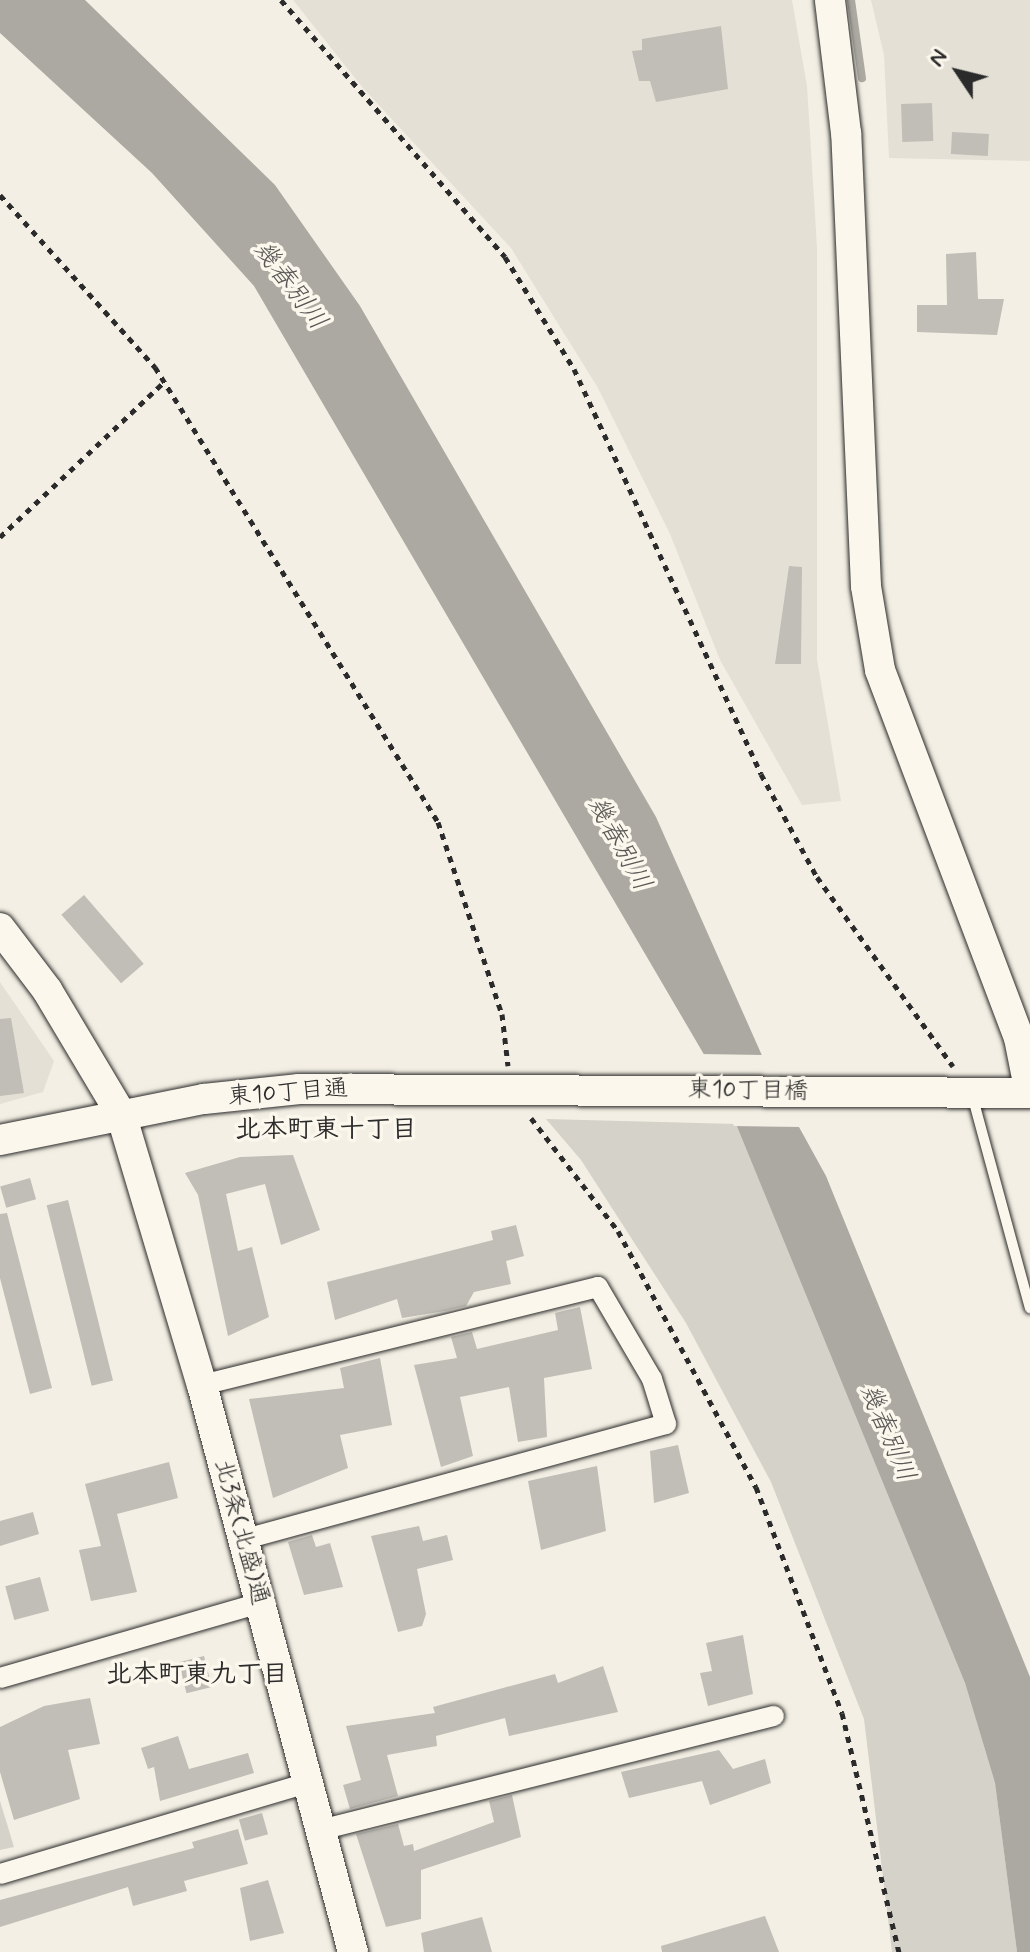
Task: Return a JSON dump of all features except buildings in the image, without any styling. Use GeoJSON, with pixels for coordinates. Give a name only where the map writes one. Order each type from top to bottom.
{"type":"FeatureCollection","features":[{"type":"Feature","properties":{"kind":"street"},"geometry":{"type":"LineString","coordinates":[[830,0],[846,133],[866,586],[880,670],[1019,1038],[1030,1093],[972,1093]]}},
{"type":"Feature","properties":{"kind":"street","name":"北3条(北盛)通"},"geometry":{"type":"LineString","coordinates":[[0,928],[47,990],[121,1114],[202,1385],[353,1952]]}},
{"type":"Feature","properties":{"kind":"street","name":"東10丁目通"},"geometry":{"type":"LineString","coordinates":[[0,1140],[121,1114],[299,1089],[580,1090]]}},
{"type":"Feature","properties":{"kind":"street","name":"東10丁目橋"},"geometry":{"type":"LineString","coordinates":[[580,1090],[972,1093]]}},
{"type":"Feature","properties":{"kind":"street"},"geometry":{"type":"LineString","coordinates":[[202,1385],[598,1287],[652,1379],[666,1424],[243,1540]]}},
{"type":"Feature","properties":{"kind":"street"},"geometry":{"type":"LineString","coordinates":[[0,1678],[260,1603]]}},
{"type":"Feature","properties":{"kind":"street"},"geometry":{"type":"LineString","coordinates":[[320,1830],[774,1716]]}},
{"type":"Feature","properties":{"kind":"street"},"geometry":{"type":"LineString","coordinates":[[0,1874],[308,1783]]}},
{"type":"Feature","properties":{"kind":"lane"},"geometry":{"type":"LineString","coordinates":[[972,1093],[1030,1308]]}},
{"type":"Feature","properties":{"kind":"path"},"geometry":{"type":"LineString","coordinates":[[281,0],[505,257],[574,369],[761,774],[817,877],[972,1093]]}},
{"type":"Feature","properties":{"kind":"path"},"geometry":{"type":"LineString","coordinates":[[0,195],[164,382],[438,822],[502,1014],[511,1088],[618,1231],[756,1487],[842,1713],[899,1952]]}},
{"type":"Feature","properties":{"kind":"path"},"geometry":{"type":"LineString","coordinates":[[0,537],[164,382]]}},
{"type":"Feature","properties":{"kind":"shaded area"},"geometry":{"type":"Polygon","coordinates":[[[293,0],[792,0],[807,86],[817,247],[817,659],[841,801],[802,805],[720,660],[670,534],[598,388],[511,248],[363,88],[293,0]]]}},
{"type":"Feature","properties":{"kind":"shaded area"},"geometry":{"type":"Polygon","coordinates":[[[871,0],[1030,0],[1030,161],[889,158],[884,55],[871,0]]]}},
{"type":"Feature","properties":{"kind":"shaded area"},"geometry":{"type":"Polygon","coordinates":[[[0,982],[54,1061],[43,1092],[0,1104],[0,982]]]}},
{"type":"Feature","properties":{"kind":"shaded area"},"geometry":{"type":"Polygon","coordinates":[[[546,1119],[737,1124],[965,1683],[995,1783],[1017,1952],[892,1952],[864,1719],[771,1482],[686,1323],[581,1160],[546,1119]]]}},
{"type":"Feature","properties":{"kind":"shaded area"},"geometry":{"type":"Polygon","coordinates":[[[0,1801],[14,1847],[0,1850],[0,1801]]]}},
{"type":"Feature","properties":{"kind":"water","name":"幾春別川"},"geometry":{"type":"Polygon","coordinates":[[[0,0],[85,0],[275,185],[360,306],[656,817],[772,1078],[826,1176],[1030,1677],[1030,1952],[1017,1952],[995,1783],[965,1683],[716,1075],[254,286],[152,173],[0,33],[0,0]]]}},
{"type":"Feature","properties":{"kind":"pier"},"geometry":{"type":"Polygon","coordinates":[[[699,1054],[766,1055],[803,1127],[734,1126],[699,1054]]]}},
{"type":"Feature","properties":{"kind":"waterway"},"geometry":{"type":"LineString","coordinates":[[851,0],[862,78]]}},
{"type":"Feature","properties":{"kind":"district","name":"北本町東十丁目"},"geometry":{"type":"Point","coordinates":[326,1131]}},
{"type":"Feature","properties":{"kind":"district","name":"北本町東九丁目"},"geometry":{"type":"Point","coordinates":[197,1676]}}]}
